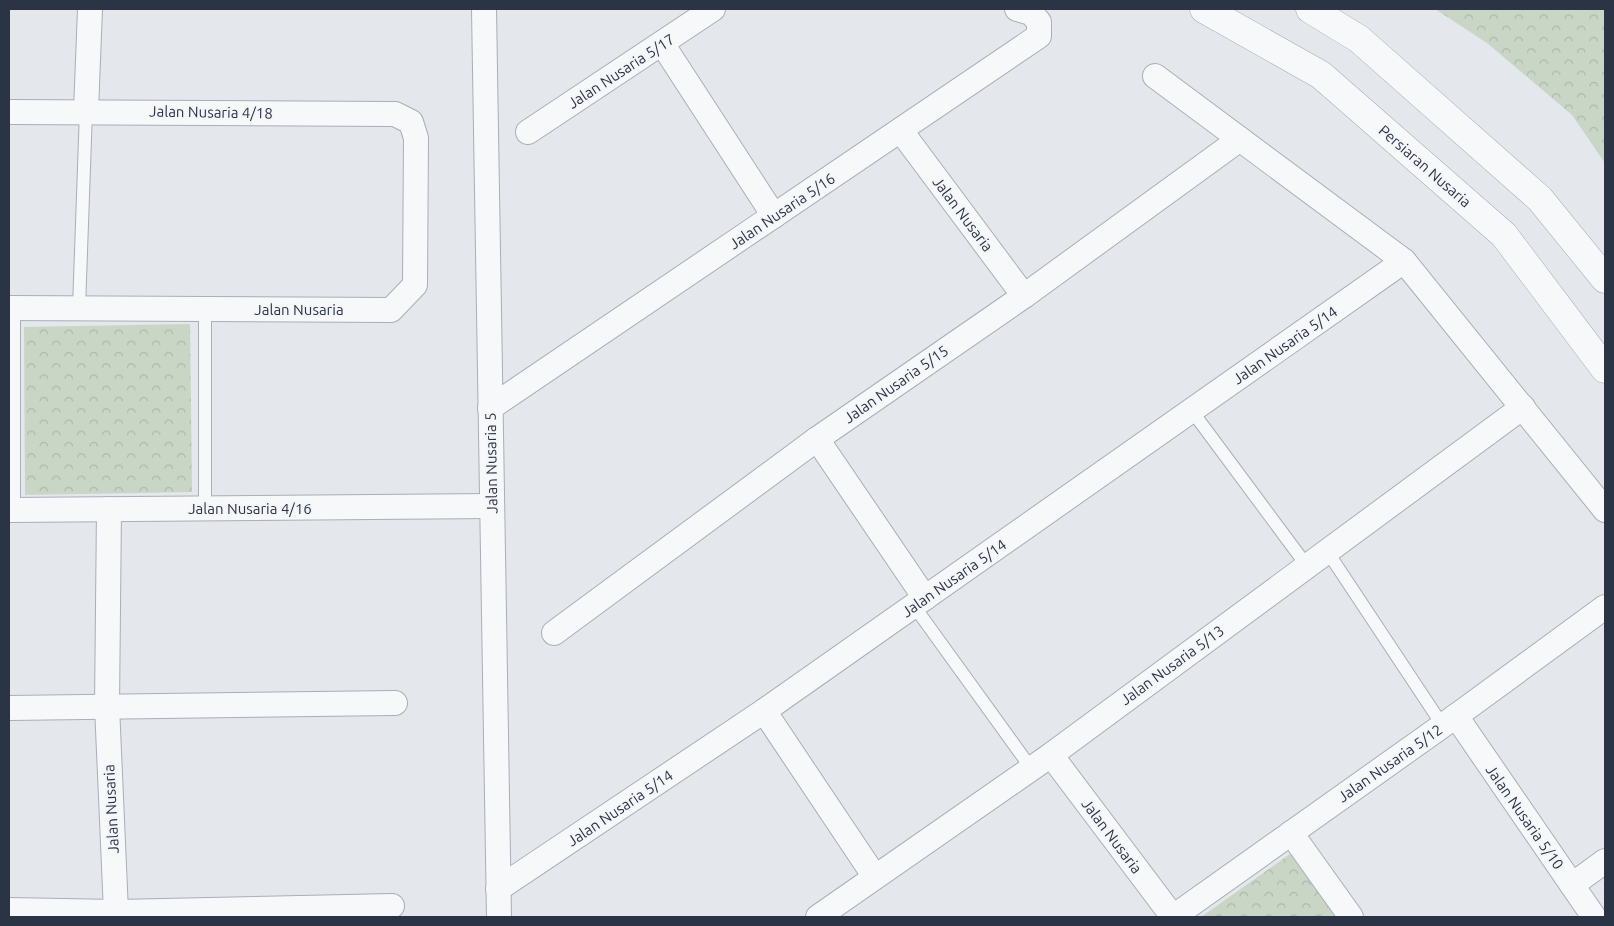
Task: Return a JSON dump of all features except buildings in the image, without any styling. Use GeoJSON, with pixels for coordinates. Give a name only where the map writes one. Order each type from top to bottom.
{"type":"FeatureCollection","features":[{"type":"Feature","properties":{"kind":"street"},"geometry":{"type":"LineString","coordinates":[[86,111],[90,9]]}},
{"type":"Feature","properties":{"kind":"street","name":"Jalan Nusaria 5"},"geometry":{"type":"LineString","coordinates":[[484,9],[499,917]]}},
{"type":"Feature","properties":{"kind":"street","name":"Jalan Nusaria 5/17"},"geometry":{"type":"LineString","coordinates":[[528,132],[713,9]]}},
{"type":"Feature","properties":{"kind":"street","name":"Jalan Nusaria 5/16"},"geometry":{"type":"LineString","coordinates":[[490,408],[902,132],[1039,36],[1039,22],[1031,13],[1017,9]]}},
{"type":"Feature","properties":{"kind":"street","name":"Persiaran Nusaria"},"geometry":{"type":"LineString","coordinates":[[1204,9],[1321,75],[1504,235],[1605,369]]}},
{"type":"Feature","properties":{"kind":"street"},"geometry":{"type":"LineString","coordinates":[[1310,9],[1359,39],[1540,199],[1605,279]]}},
{"type":"Feature","properties":{"kind":"street"},"geometry":{"type":"LineString","coordinates":[[663,44],[774,216]]}},
{"type":"Feature","properties":{"kind":"street"},"geometry":{"type":"LineString","coordinates":[[1155,76],[1404,261],[1605,510]]}},
{"type":"Feature","properties":{"kind":"street","name":"Jalan Nusaria 4/18"},"geometry":{"type":"LineString","coordinates":[[9,112],[395,114],[411,122]]}},
{"type":"Feature","properties":{"kind":"street","name":"Jalan Nusaria"},"geometry":{"type":"LineString","coordinates":[[11,308],[391,310],[415,285],[416,138],[411,122]]}},
{"type":"Feature","properties":{"kind":"street","name":"Jalan Nusaria"},"geometry":{"type":"LineString","coordinates":[[902,132],[1024,296]]}},
{"type":"Feature","properties":{"kind":"street","name":"Jalan Nusaria 5/15"},"geometry":{"type":"LineString","coordinates":[[554,633],[817,438],[1024,296],[1240,140]]}},
{"type":"Feature","properties":{"kind":"street","name":"Jalan Nusaria 5/14"},"geometry":{"type":"LineString","coordinates":[[498,889],[764,711],[1404,261]]}},
{"type":"Feature","properties":{"kind":"street","name":"Jalan Nusaria 5/13"},"geometry":{"type":"LineString","coordinates":[[818,917],[1051,755],[1522,407]]}},
{"type":"Feature","properties":{"kind":"street"},"geometry":{"type":"LineString","coordinates":[[817,438],[919,602]]}},
{"type":"Feature","properties":{"kind":"street","name":"Jalan Nusaria 4/16"},"geometry":{"type":"LineString","coordinates":[[11,510],[492,506]]}},
{"type":"Feature","properties":{"kind":"street","name":"Jalan Nusaria"},"geometry":{"type":"LineString","coordinates":[[104,913],[110,509]]}},
{"type":"Feature","properties":{"kind":"street","name":"Jalan Nusaria 5/12"},"geometry":{"type":"LineString","coordinates":[[1173,917],[1450,721],[1605,607]]}},
{"type":"Feature","properties":{"kind":"street"},"geometry":{"type":"LineString","coordinates":[[9,708],[395,703]]}},
{"type":"Feature","properties":{"kind":"street"},"geometry":{"type":"LineString","coordinates":[[764,711],[875,877]]}},
{"type":"Feature","properties":{"kind":"street","name":"Jalan Nusaria 5/10"},"geometry":{"type":"LineString","coordinates":[[1450,721],[1594,917]]}},
{"type":"Feature","properties":{"kind":"street","name":"Jalan Nusaria"},"geometry":{"type":"LineString","coordinates":[[1051,755],[1173,917]]}},
{"type":"Feature","properties":{"kind":"street"},"geometry":{"type":"LineString","coordinates":[[1291,833],[1351,917]]}},
{"type":"Feature","properties":{"kind":"street"},"geometry":{"type":"LineString","coordinates":[[1572,885],[1605,860]]}},
{"type":"Feature","properties":{"kind":"street"},"geometry":{"type":"LineString","coordinates":[[9,910],[104,913],[392,906]]}},
{"type":"Feature","properties":{"kind":"lane"},"geometry":{"type":"LineString","coordinates":[[79,308],[86,111]]}},
{"type":"Feature","properties":{"kind":"lane"},"geometry":{"type":"LineString","coordinates":[[11,308],[11,510]]}},
{"type":"Feature","properties":{"kind":"lane"},"geometry":{"type":"LineString","coordinates":[[205,309],[205,509]]}},
{"type":"Feature","properties":{"kind":"lane"},"geometry":{"type":"LineString","coordinates":[[1192,410],[1307,566]]}},
{"type":"Feature","properties":{"kind":"lane"},"geometry":{"type":"LineString","coordinates":[[1327,551],[1450,721]]}},
{"type":"Feature","properties":{"kind":"lane"},"geometry":{"type":"LineString","coordinates":[[919,602],[1031,768]]}},
{"type":"Feature","properties":{"kind":"green space"},"geometry":{"type":"Polygon","coordinates":[[[1435,9],[1605,9],[1605,163],[1572,115],[1487,43],[1435,9]]]}},
{"type":"Feature","properties":{"kind":"green space"},"geometry":{"type":"Polygon","coordinates":[[[190,324],[192,492],[25,495],[24,327],[190,324]]]}},
{"type":"Feature","properties":{"kind":"green space"},"geometry":{"type":"Polygon","coordinates":[[[1293,852],[1340,917],[1201,917],[1293,852]]]}}]}
